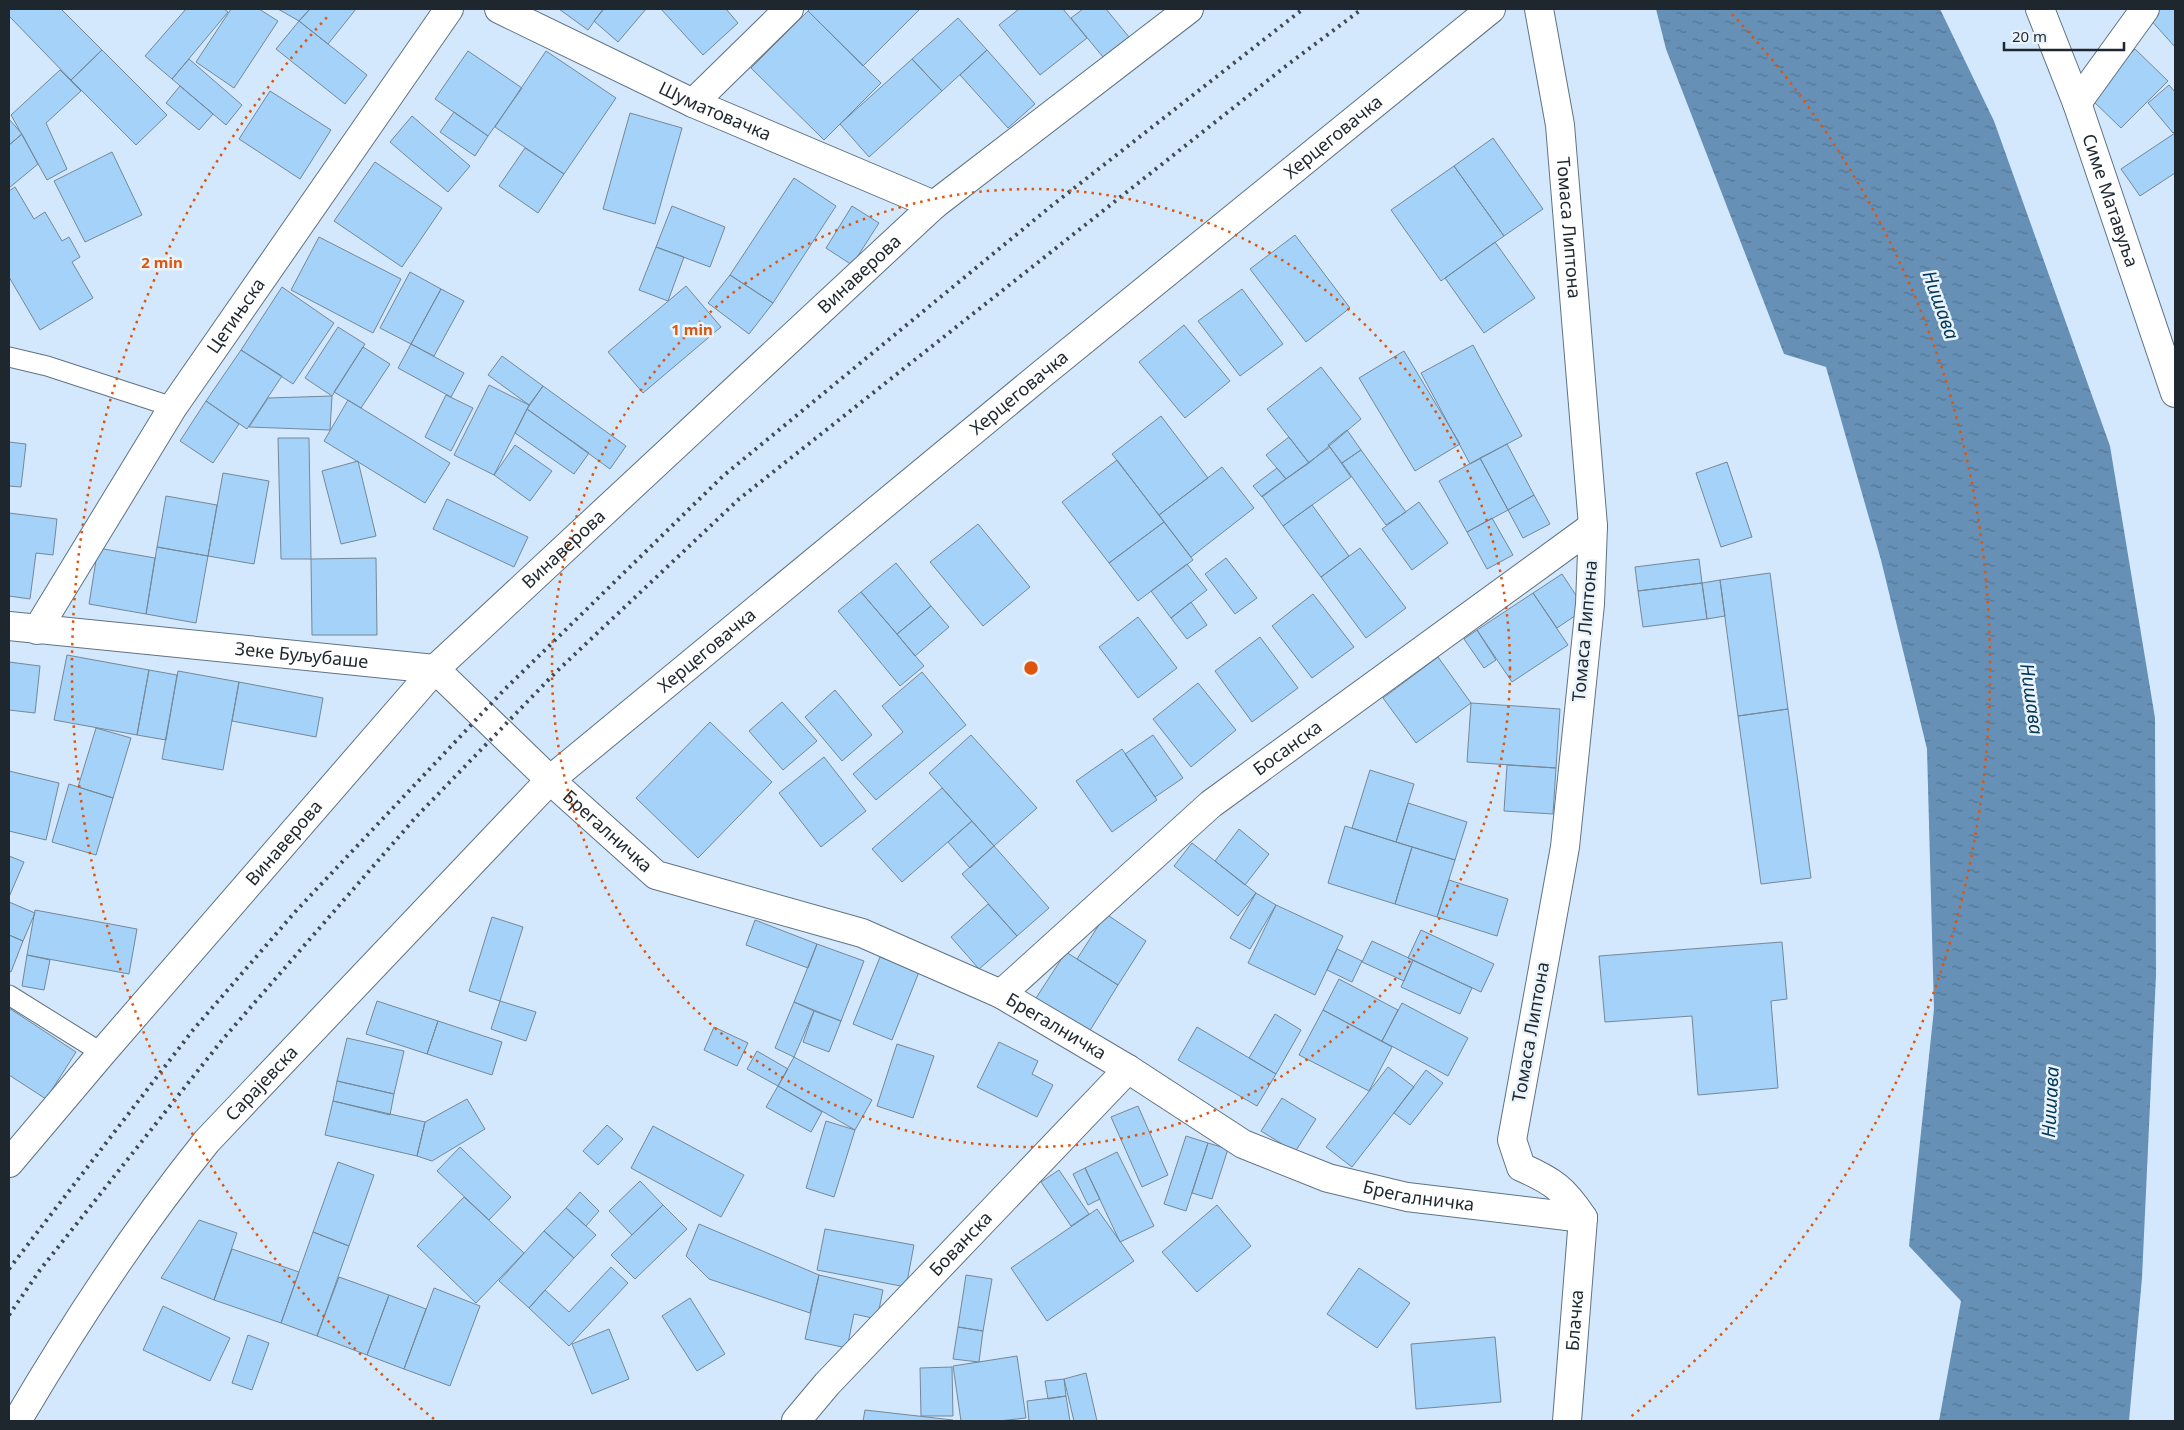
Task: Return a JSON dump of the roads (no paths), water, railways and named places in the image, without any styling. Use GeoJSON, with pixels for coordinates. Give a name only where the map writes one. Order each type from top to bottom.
{"type":"FeatureCollection","features":[{"type":"Feature","properties":{"kind":"street","name":"Цетињска"},"geometry":{"type":"LineString","coordinates":[[36,630],[173,407],[449,9]]}},
{"type":"Feature","properties":{"kind":"street","name":"Шуматовачка"},"geometry":{"type":"LineString","coordinates":[[499,9],[693,103],[934,205]]}},
{"type":"Feature","properties":{"kind":"street"},"geometry":{"type":"LineString","coordinates":[[693,103],[789,9]]}},
{"type":"Feature","properties":{"kind":"street","name":"Винаверова"},"geometry":{"type":"LineString","coordinates":[[9,1163],[102,1052],[435,669],[934,205],[1189,9]]}},
{"type":"Feature","properties":{"kind":"street","name":"Херцеговачка"},"geometry":{"type":"LineString","coordinates":[[550,780],[1042,374],[1492,9]]}},
{"type":"Feature","properties":{"kind":"street","name":"Томаса Липтона"},"geometry":{"type":"LineString","coordinates":[[1539,9],[1560,126],[1593,526],[1590,604],[1565,847],[1512,1140],[1521,1168],[1548,1179],[1569,1196],[1583,1218]]}},
{"type":"Feature","properties":{"kind":"street","name":"Симе Матавуља"},"geometry":{"type":"LineString","coordinates":[[2040,9],[2077,103],[2175,393]]}},
{"type":"Feature","properties":{"kind":"street"},"geometry":{"type":"LineString","coordinates":[[2077,103],[2145,9]]}},
{"type":"Feature","properties":{"kind":"street","name":"Босанска"},"geometry":{"type":"LineString","coordinates":[[1001,994],[1211,804],[1593,526]]}},
{"type":"Feature","properties":{"kind":"street","name":"Зеке Буљубаше"},"geometry":{"type":"LineString","coordinates":[[9,626],[435,669]]}},
{"type":"Feature","properties":{"kind":"street"},"geometry":{"type":"LineString","coordinates":[[435,669],[550,780]]}},
{"type":"Feature","properties":{"kind":"street","name":"Брегалничка"},"geometry":{"type":"LineString","coordinates":[[550,780],[656,875],[862,933],[1001,994],[1128,1069],[1243,1144],[1328,1178],[1407,1197],[1583,1218]]}},
{"type":"Feature","properties":{"kind":"street","name":"Сарајевска"},"geometry":{"type":"LineString","coordinates":[[17,1421],[123,1252],[163,1195],[207,1141],[550,780]]}},
{"type":"Feature","properties":{"kind":"street","name":"Бованска"},"geometry":{"type":"LineString","coordinates":[[796,1421],[834,1376],[1128,1069]]}},
{"type":"Feature","properties":{"kind":"street","name":"Блачка"},"geometry":{"type":"LineString","coordinates":[[1567,1421],[1583,1218]]}},
{"type":"Feature","properties":{"kind":"lane"},"geometry":{"type":"LineString","coordinates":[[9,356],[47,366],[173,407]]}},
{"type":"Feature","properties":{"kind":"lane"},"geometry":{"type":"LineString","coordinates":[[9,995],[102,1052]]}},
{"type":"Feature","properties":{"kind":"water","name":"Нишава"},"geometry":{"type":"Polygon","coordinates":[[[1656,9],[1940,9],[1994,121],[2110,446],[2155,718],[2156,975],[2142,1278],[2129,1421],[1939,1421],[1961,1301],[1909,1246],[1934,1009],[1927,749],[1881,560],[1826,367],[1784,354],[1666,49],[1656,9]]]}},
{"type":"Feature","properties":{"kind":"railway"},"geometry":{"type":"LineString","coordinates":[[9,1269],[193,1030],[295,912],[504,690],[723,476],[1050,207],[1303,9]]}},
{"type":"Feature","properties":{"kind":"railway"},"geometry":{"type":"LineString","coordinates":[[9,1315],[40,1270],[223,1039],[416,817],[555,673],[739,499],[1286,66],[1362,9]]}}]}
